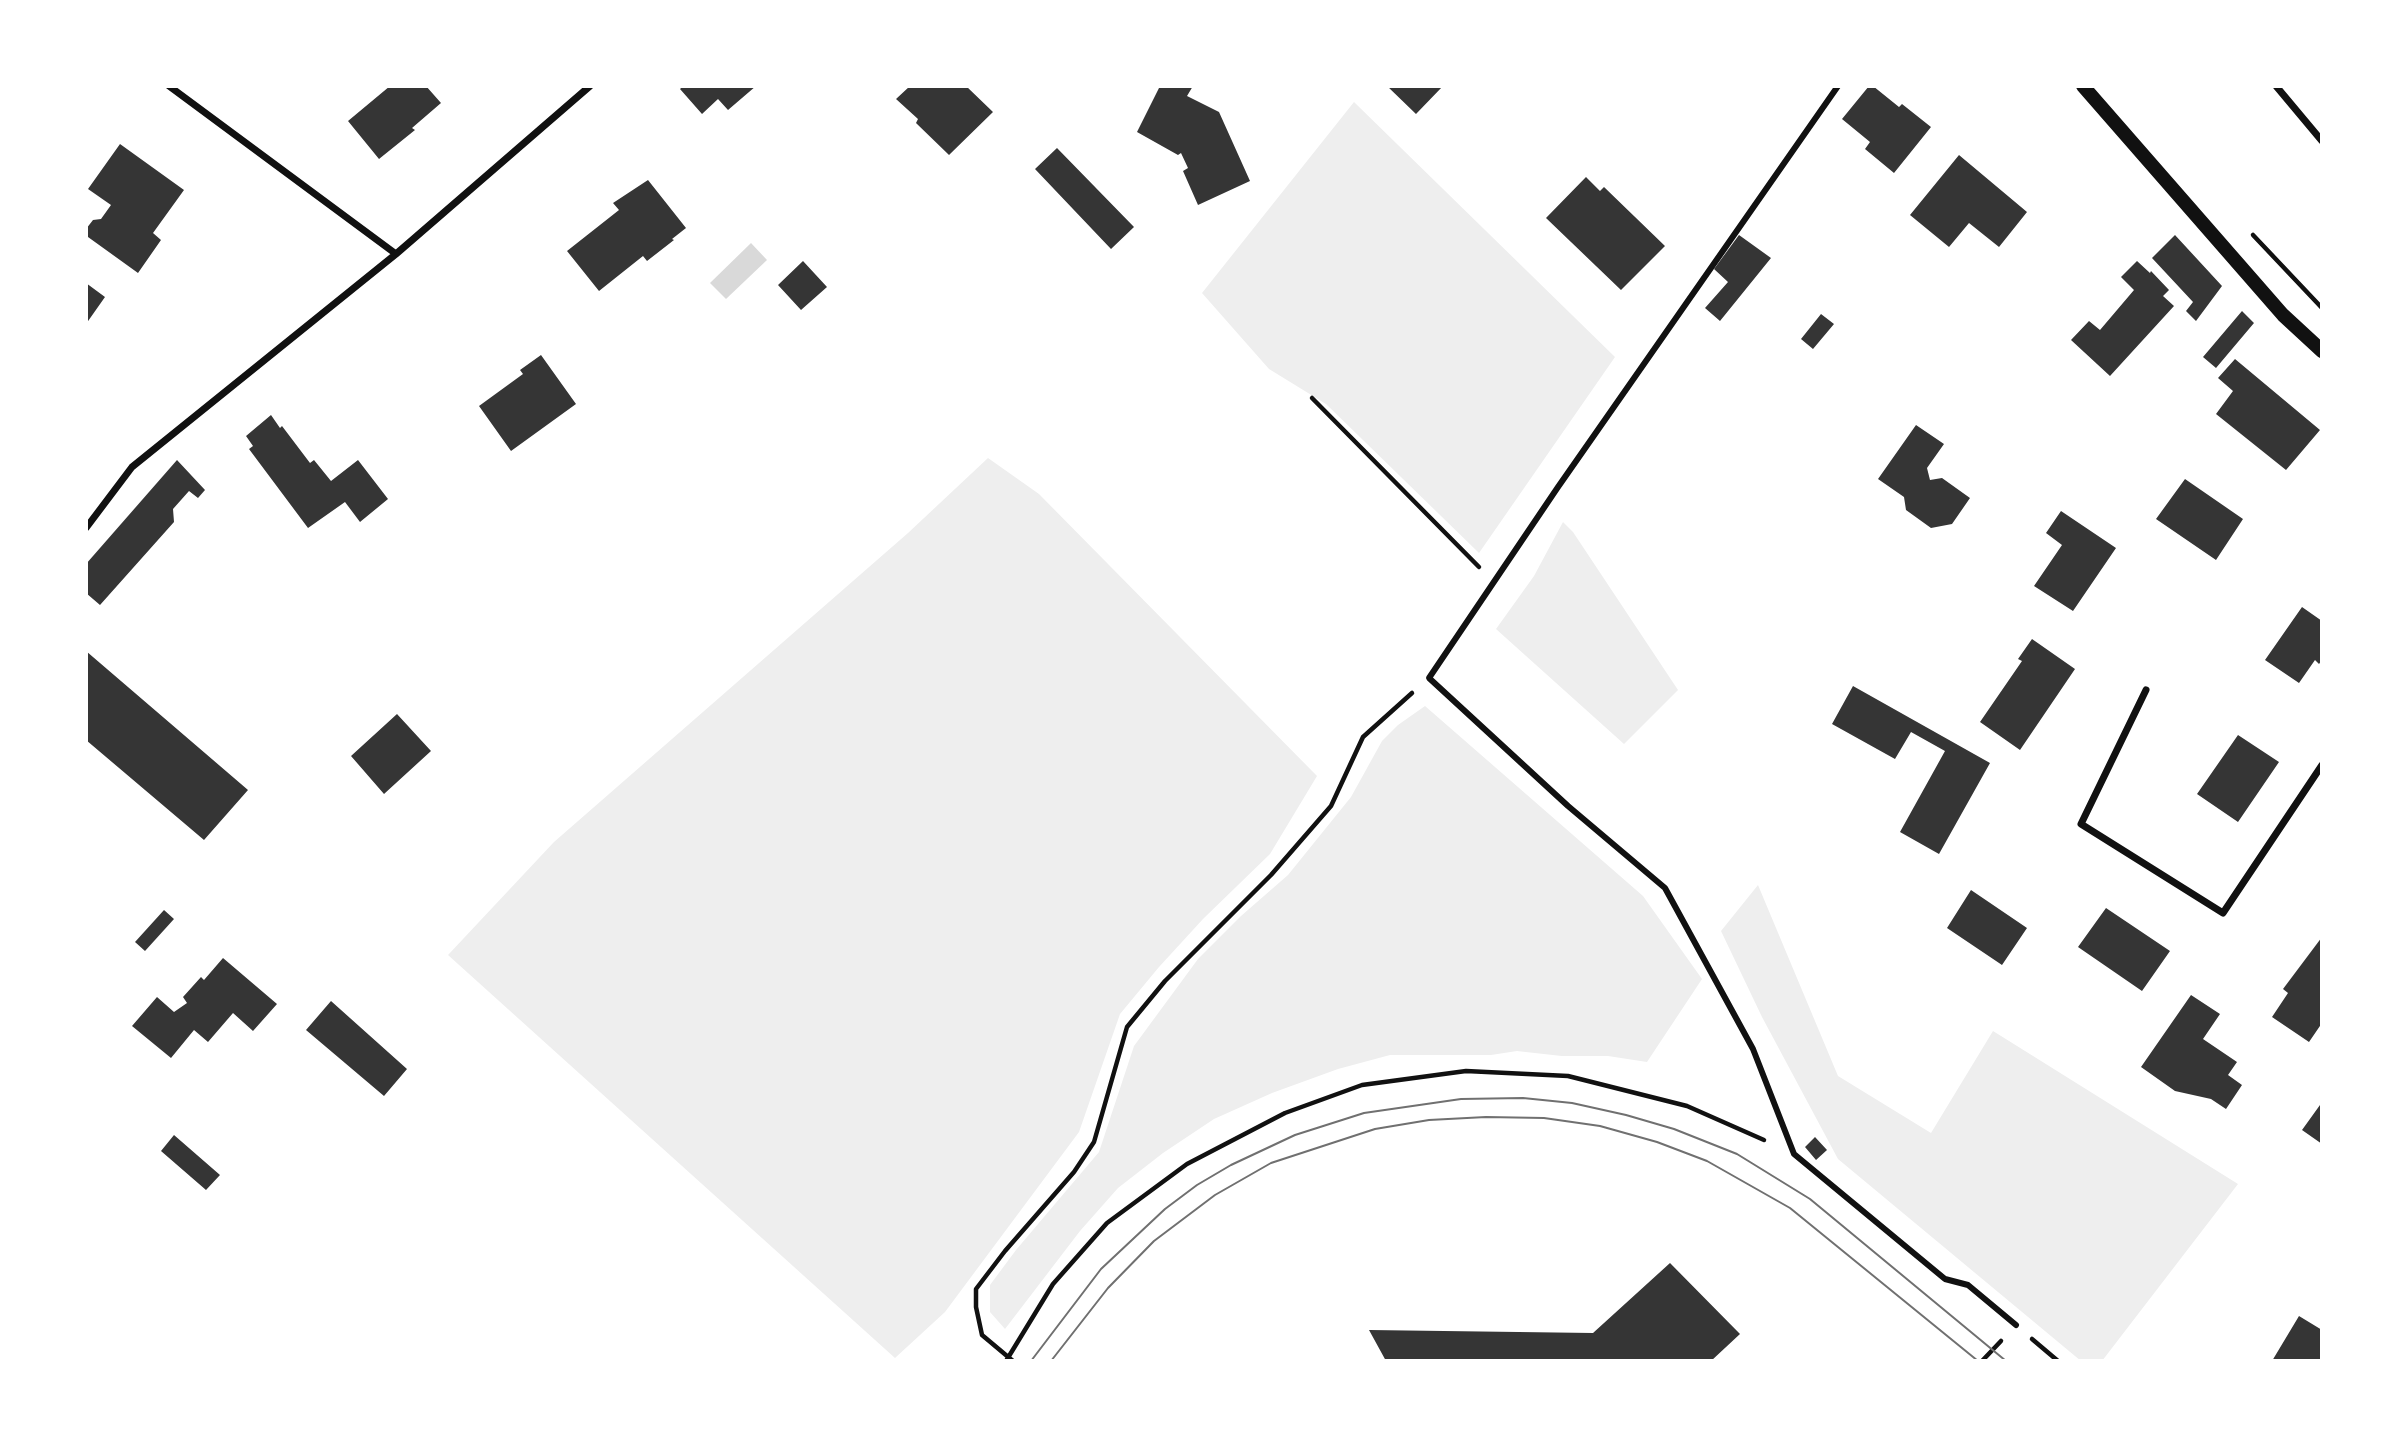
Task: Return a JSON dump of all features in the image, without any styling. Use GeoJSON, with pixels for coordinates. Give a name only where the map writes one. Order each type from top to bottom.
{"type":"FeatureCollection","features":[{"type":"Feature","properties":{"kind":"main road"},"geometry":{"type":"LineString","coordinates":[[2083,86],[2283,315],[2322,351]]}},
{"type":"Feature","properties":{"kind":"street"},"geometry":{"type":"LineString","coordinates":[[169,86],[396,254]]}},
{"type":"Feature","properties":{"kind":"street"},"geometry":{"type":"LineString","coordinates":[[86,528],[132,467],[396,254],[590,86]]}},
{"type":"Feature","properties":{"kind":"street"},"geometry":{"type":"LineString","coordinates":[[1838,86],[1429,678],[1567,806],[1665,888],[1753,1049],[1794,1154],[1945,1279],[1968,1285],[2016,1325]]}},
{"type":"Feature","properties":{"kind":"street"},"geometry":{"type":"LineString","coordinates":[[2276,86],[2322,141]]}},
{"type":"Feature","properties":{"kind":"street"},"geometry":{"type":"LineString","coordinates":[[2146,690],[2081,824],[2223,914],[2322,765]]}},
{"type":"Feature","properties":{"kind":"path"},"geometry":{"type":"LineString","coordinates":[[1312,398],[1494,582]]}},
{"type":"Feature","properties":{"kind":"path"},"geometry":{"type":"LineString","coordinates":[[1429,678],[1363,737],[1331,806],[1271,875],[1165,981],[1128,1027],[1094,1142],[1074,1172],[1005,1251],[976,1289],[976,1307],[982,1335],[1009,1360],[1053,1284],[1107,1223],[1187,1164],[1284,1114],[1362,1085],[1466,1070],[1568,1076],[1688,1106],[1794,1154]]}},
{"type":"Feature","properties":{"kind":"path"},"geometry":{"type":"LineString","coordinates":[[2016,1325],[2058,1361]]}},
{"type":"Feature","properties":{"kind":"shaded area"},"geometry":{"type":"Polygon","coordinates":[[[1354,102],[1615,357],[1479,553],[1326,404],[1269,369],[1202,293],[1354,102]]]}},
{"type":"Feature","properties":{"kind":"shaded area"},"geometry":{"type":"Polygon","coordinates":[[[751,243],[767,260],[726,299],[710,283],[751,243]]]}},
{"type":"Feature","properties":{"kind":"shaded area"},"geometry":{"type":"Polygon","coordinates":[[[988,458],[1039,494],[1317,776],[1270,854],[1203,919],[1120,1014],[1079,1132],[945,1312],[895,1358],[448,955],[554,842],[908,533],[988,458]]]}},
{"type":"Feature","properties":{"kind":"shaded area"},"geometry":{"type":"Polygon","coordinates":[[[1563,522],[1573,532],[1678,690],[1624,744],[1496,629],[1534,576],[1563,522]]]}},
{"type":"Feature","properties":{"kind":"shaded area"},"geometry":{"type":"Polygon","coordinates":[[[1425,706],[1643,896],[1702,979],[1647,1062],[1608,1056],[1562,1056],[1517,1051],[1491,1055],[1390,1055],[1338,1069],[1272,1093],[1214,1119],[1163,1153],[1118,1188],[1080,1231],[1005,1329],[990,1312],[990,1285],[1099,1152],[1134,1046],[1198,959],[1288,875],[1351,797],[1382,741],[1398,725],[1425,706]]]}},
{"type":"Feature","properties":{"kind":"shaded area"},"geometry":{"type":"Polygon","coordinates":[[[1758,885],[1838,1076],[1931,1133],[1993,1031],[2238,1184],[2102,1361],[2081,1361],[1838,1159],[1762,1017],[1721,931],[1758,885]]]}},
{"type":"Feature","properties":{"kind":"building"},"geometry":{"type":"Polygon","coordinates":[[[390,86],[426,86],[441,103],[412,128],[415,130],[379,159],[348,121],[390,86]]]}},
{"type":"Feature","properties":{"kind":"building"},"geometry":{"type":"Polygon","coordinates":[[[683,86],[756,86],[728,110],[718,99],[702,114],[680,89],[683,86]]]}},
{"type":"Feature","properties":{"kind":"building"},"geometry":{"type":"Polygon","coordinates":[[[910,86],[966,86],[993,112],[949,155],[916,123],[918,119],[896,99],[910,86]]]}},
{"type":"Feature","properties":{"kind":"building"},"geometry":{"type":"Polygon","coordinates":[[[1160,86],[1193,86],[1187,96],[1219,112],[1250,181],[1198,205],[1183,171],[1188,168],[1181,153],[1178,155],[1137,132],[1160,86]]]}},
{"type":"Feature","properties":{"kind":"building"},"geometry":{"type":"Polygon","coordinates":[[[1387,86],[1443,86],[1416,114],[1387,86]]]}},
{"type":"Feature","properties":{"kind":"building"},"geometry":{"type":"Polygon","coordinates":[[[1869,86],[1873,86],[1899,107],[1902,104],[1931,127],[1894,173],[1865,149],[1870,142],[1842,119],[1869,86]]]}},
{"type":"Feature","properties":{"kind":"building"},"geometry":{"type":"Polygon","coordinates":[[[120,144],[184,190],[153,233],[161,240],[138,273],[88,237],[86,229],[93,220],[101,219],[111,205],[88,189],[120,144]]]}},
{"type":"Feature","properties":{"kind":"building"},"geometry":{"type":"Polygon","coordinates":[[[1057,148],[1134,227],[1111,249],[1035,169],[1057,148]]]}},
{"type":"Feature","properties":{"kind":"building"},"geometry":{"type":"Polygon","coordinates":[[[1959,155],[2027,212],[1999,247],[1969,223],[1949,247],[1910,215],[1959,155]]]}},
{"type":"Feature","properties":{"kind":"building"},"geometry":{"type":"Polygon","coordinates":[[[1586,177],[1600,191],[1604,187],[1665,246],[1621,290],[1546,218],[1586,177]]]}},
{"type":"Feature","properties":{"kind":"building"},"geometry":{"type":"Polygon","coordinates":[[[648,180],[686,228],[647,261],[643,256],[599,291],[567,251],[619,210],[613,203],[648,180]]]}},
{"type":"Feature","properties":{"kind":"building"},"geometry":{"type":"Polygon","coordinates":[[[1739,235],[1771,258],[1720,321],[1705,308],[1728,282],[1714,269],[1739,235]]]}},
{"type":"Feature","properties":{"kind":"building"},"geometry":{"type":"Polygon","coordinates":[[[2175,235],[2222,286],[2196,321],[2186,311],[2193,302],[2152,258],[2175,235]]]}},
{"type":"Feature","properties":{"kind":"building"},"geometry":{"type":"Polygon","coordinates":[[[803,261],[827,287],[801,310],[778,285],[803,261]]]}},
{"type":"Feature","properties":{"kind":"building"},"geometry":{"type":"Polygon","coordinates":[[[2137,261],[2169,290],[2163,296],[2174,306],[2110,376],[2071,340],[2089,321],[2100,330],[2134,290],[2121,277],[2137,261]]]}},
{"type":"Feature","properties":{"kind":"building"},"geometry":{"type":"Polygon","coordinates":[[[86,283],[105,297],[86,324],[86,283]]]}},
{"type":"Feature","properties":{"kind":"building"},"geometry":{"type":"Polygon","coordinates":[[[2242,311],[2254,323],[2216,368],[2203,357],[2242,311]]]}},
{"type":"Feature","properties":{"kind":"building"},"geometry":{"type":"Polygon","coordinates":[[[1821,314],[1834,324],[1813,349],[1801,339],[1821,314]]]}},
{"type":"Feature","properties":{"kind":"building"},"geometry":{"type":"Polygon","coordinates":[[[541,355],[576,404],[511,451],[479,406],[523,374],[520,370],[541,355]]]}},
{"type":"Feature","properties":{"kind":"building"},"geometry":{"type":"Polygon","coordinates":[[[2235,359],[2320,430],[2286,470],[2216,414],[2233,391],[2218,378],[2235,359]]]}},
{"type":"Feature","properties":{"kind":"building"},"geometry":{"type":"Polygon","coordinates":[[[271,415],[310,463],[314,460],[331,481],[358,460],[388,499],[360,522],[345,502],[308,528],[249,449],[253,446],[246,436],[271,415]]]}},
{"type":"Feature","properties":{"kind":"building"},"geometry":{"type":"Polygon","coordinates":[[[1916,425],[1944,444],[1927,468],[1930,480],[1942,478],[1970,498],[1952,524],[1931,528],[1906,510],[1904,497],[1878,479],[1916,425]]]}},
{"type":"Feature","properties":{"kind":"building"},"geometry":{"type":"Polygon","coordinates":[[[177,460],[205,490],[198,498],[189,491],[173,509],[174,522],[100,605],[86,593],[86,564],[177,460]]]}},
{"type":"Feature","properties":{"kind":"building"},"geometry":{"type":"Polygon","coordinates":[[[2185,479],[2243,519],[2216,560],[2156,519],[2185,479]]]}},
{"type":"Feature","properties":{"kind":"building"},"geometry":{"type":"Polygon","coordinates":[[[2061,511],[2116,548],[2073,611],[2034,586],[2062,545],[2046,533],[2061,511]]]}},
{"type":"Feature","properties":{"kind":"building"},"geometry":{"type":"Polygon","coordinates":[[[2302,607],[2322,621],[2322,660],[2319,664],[2315,660],[2299,683],[2265,660],[2302,607]]]}},
{"type":"Feature","properties":{"kind":"building"},"geometry":{"type":"Polygon","coordinates":[[[2032,639],[2075,669],[2020,750],[1980,722],[2022,661],[2018,659],[2032,639]]]}},
{"type":"Feature","properties":{"kind":"building"},"geometry":{"type":"Polygon","coordinates":[[[86,651],[248,790],[204,840],[86,740],[86,651]]]}},
{"type":"Feature","properties":{"kind":"building"},"geometry":{"type":"Polygon","coordinates":[[[1853,686],[1990,763],[1939,854],[1900,832],[1945,751],[1911,732],[1895,759],[1832,724],[1853,686]]]}},
{"type":"Feature","properties":{"kind":"building"},"geometry":{"type":"Polygon","coordinates":[[[397,714],[431,751],[384,794],[351,756],[397,714]]]}},
{"type":"Feature","properties":{"kind":"building"},"geometry":{"type":"Polygon","coordinates":[[[2238,735],[2279,762],[2238,822],[2197,794],[2238,735]]]}},
{"type":"Feature","properties":{"kind":"building"},"geometry":{"type":"Polygon","coordinates":[[[1971,890],[2027,928],[2002,965],[1947,928],[1971,890]]]}},
{"type":"Feature","properties":{"kind":"building"},"geometry":{"type":"Polygon","coordinates":[[[2106,908],[2170,951],[2142,991],[2078,947],[2106,908]]]}},
{"type":"Feature","properties":{"kind":"building"},"geometry":{"type":"Polygon","coordinates":[[[164,910],[174,919],[145,951],[135,942],[164,910]]]}},
{"type":"Feature","properties":{"kind":"building"},"geometry":{"type":"Polygon","coordinates":[[[2322,937],[2322,1023],[2309,1042],[2272,1017],[2288,993],[2283,989],[2322,937]]]}},
{"type":"Feature","properties":{"kind":"building"},"geometry":{"type":"Polygon","coordinates":[[[223,958],[277,1004],[253,1031],[233,1013],[208,1042],[194,1030],[171,1058],[132,1026],[157,997],[174,1012],[187,1003],[183,997],[201,977],[204,980],[223,958]]]}},
{"type":"Feature","properties":{"kind":"building"},"geometry":{"type":"Polygon","coordinates":[[[2191,995],[2220,1014],[2203,1039],[2237,1062],[2228,1075],[2242,1085],[2226,1109],[2211,1099],[2175,1091],[2141,1067],[2191,995]]]}},
{"type":"Feature","properties":{"kind":"building"},"geometry":{"type":"Polygon","coordinates":[[[331,1001],[407,1069],[384,1096],[306,1030],[331,1001]]]}},
{"type":"Feature","properties":{"kind":"building"},"geometry":{"type":"Polygon","coordinates":[[[2320,1105],[2322,1107],[2322,1144],[2302,1130],[2320,1105]]]}},
{"type":"Feature","properties":{"kind":"building"},"geometry":{"type":"Polygon","coordinates":[[[174,1135],[220,1175],[206,1190],[161,1151],[174,1135]]]}},
{"type":"Feature","properties":{"kind":"building"},"geometry":{"type":"Polygon","coordinates":[[[1815,1137],[1827,1150],[1816,1160],[1805,1147],[1815,1137]]]}},
{"type":"Feature","properties":{"kind":"building"},"geometry":{"type":"Polygon","coordinates":[[[1670,1263],[1740,1334],[1711,1361],[1386,1361],[1369,1330],[1593,1333],[1670,1263]]]}},
{"type":"Feature","properties":{"kind":"building"},"geometry":{"type":"Polygon","coordinates":[[[2299,1316],[2322,1330],[2322,1361],[2272,1361],[2299,1316]]]}},
{"type":"Feature","properties":{"kind":"tram line"},"geometry":{"type":"LineString","coordinates":[[1031,1361],[1101,1269],[1165,1209],[1197,1185],[1231,1165],[1295,1135],[1364,1113],[1461,1099],[1523,1098],[1572,1103],[1626,1115],[1674,1129],[1737,1154],[1810,1199],[2006,1361]]}},
{"type":"Feature","properties":{"kind":"tram line"},"geometry":{"type":"LineString","coordinates":[[1051,1361],[1108,1288],[1154,1241],[1215,1195],[1271,1163],[1375,1129],[1429,1120],[1486,1117],[1544,1118],[1600,1126],[1657,1142],[1707,1161],[1790,1208],[1978,1361]]}}]}
